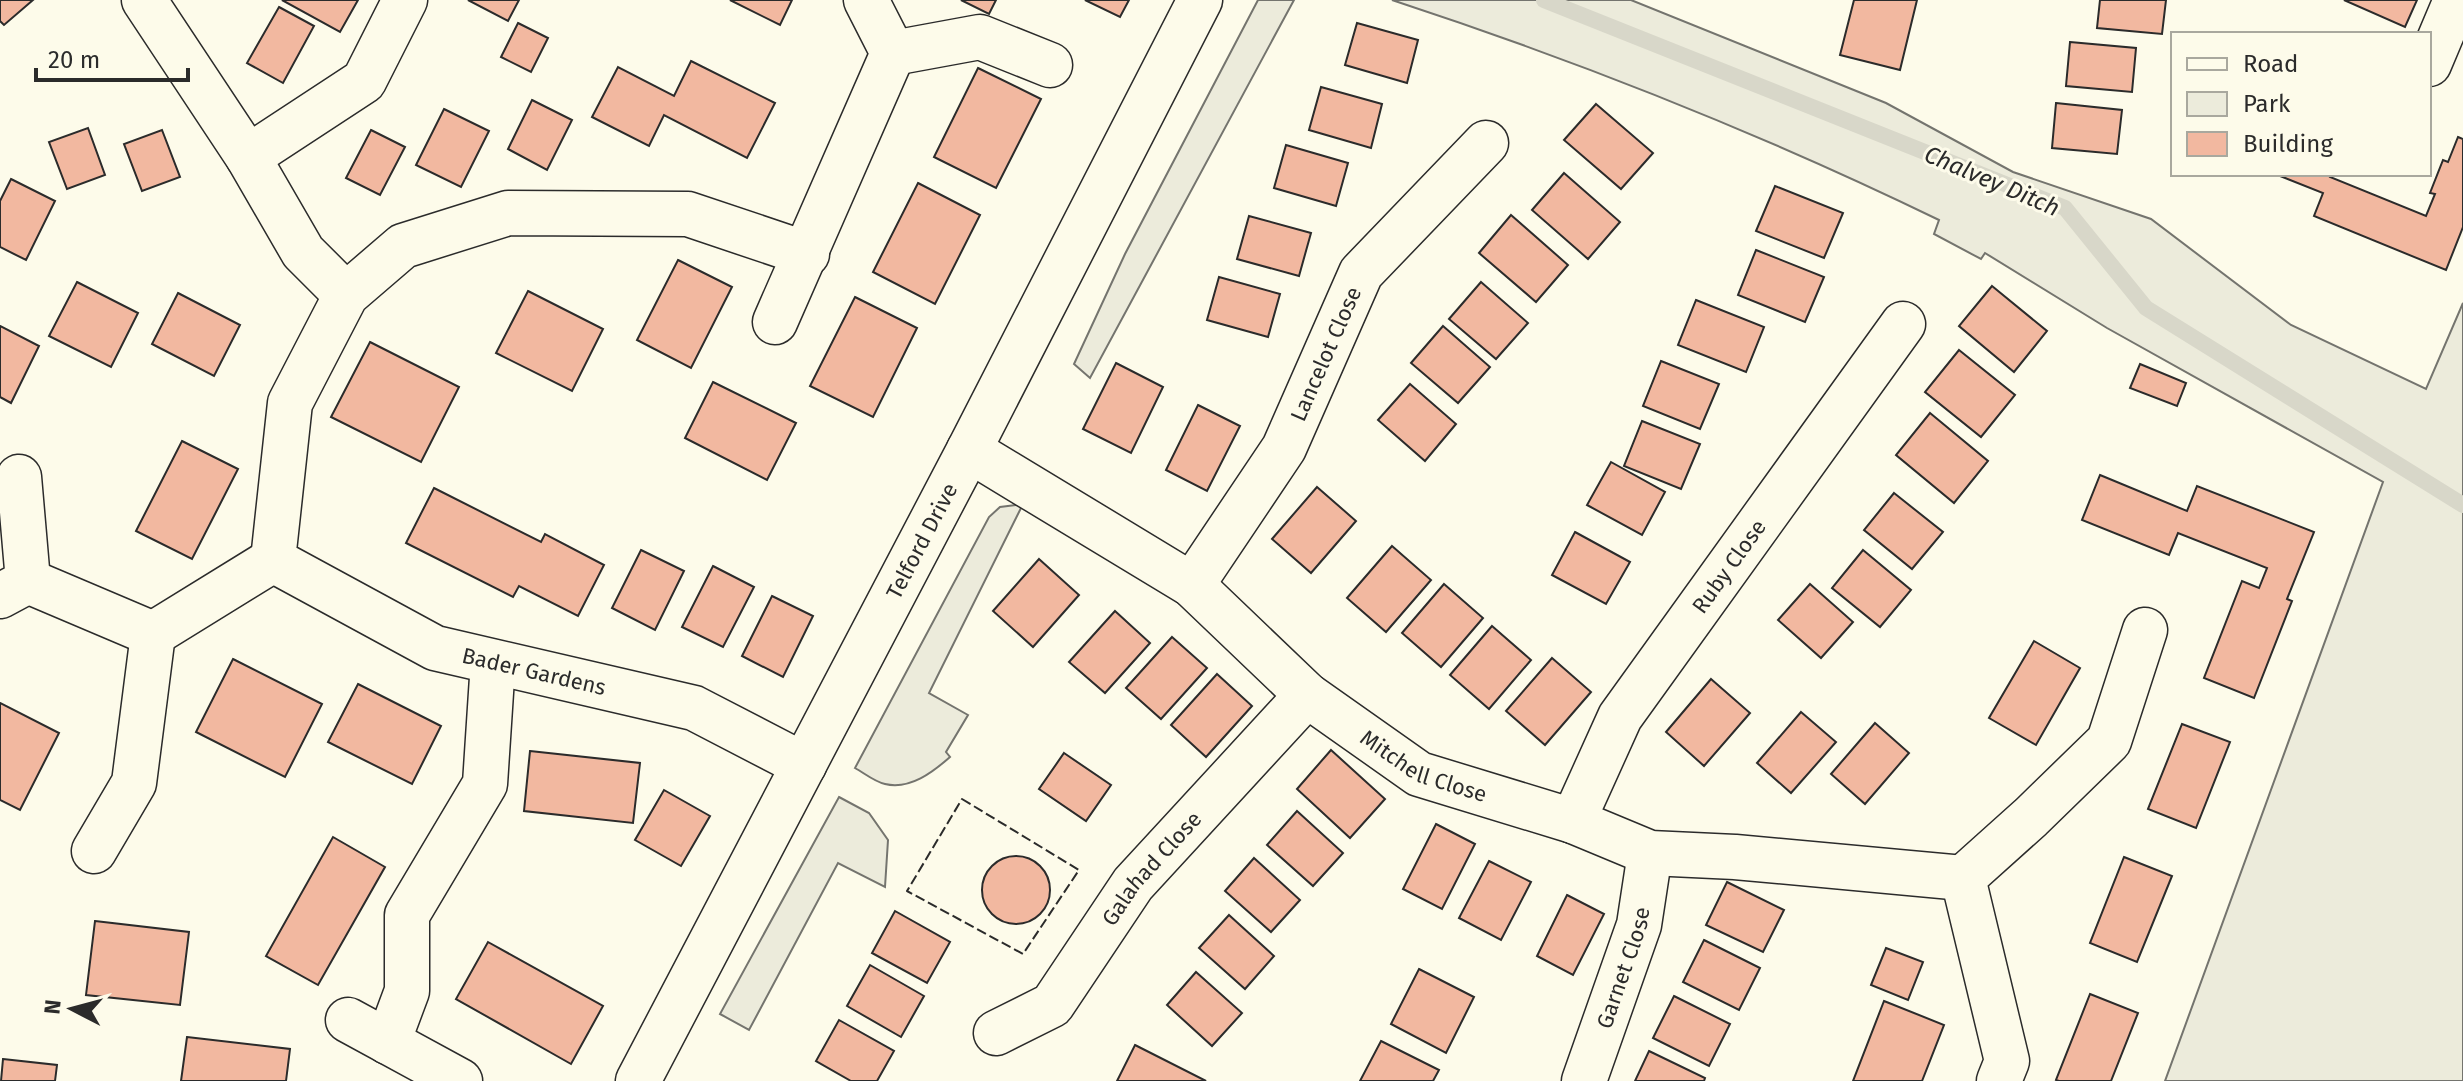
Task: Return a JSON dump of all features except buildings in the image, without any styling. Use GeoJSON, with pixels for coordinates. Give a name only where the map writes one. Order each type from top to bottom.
{"type":"FeatureCollection","features":[{"type":"Feature","properties":{"kind":"street"},"geometry":{"type":"LineString","coordinates":[[144,0],[248,157],[303,252],[346,295]]}},
{"type":"Feature","properties":{"kind":"street"},"geometry":{"type":"LineString","coordinates":[[248,157],[364,81],[405,0]]}},
{"type":"Feature","properties":{"kind":"street"},"geometry":{"type":"LineString","coordinates":[[866,0],[893,53]]}},
{"type":"Feature","properties":{"kind":"street","name":"Telford Drive"},"geometry":{"type":"LineString","coordinates":[[638,1081],[969,450],[1200,0]]}},
{"type":"Feature","properties":{"kind":"street"},"geometry":{"type":"LineString","coordinates":[[2431,59],[2456,0]]}},
{"type":"Feature","properties":{"kind":"street"},"geometry":{"type":"LineString","coordinates":[[893,53],[980,37],[1050,65]]}},
{"type":"Feature","properties":{"kind":"street"},"geometry":{"type":"LineString","coordinates":[[775,322],[893,53]]}},
{"type":"Feature","properties":{"kind":"street","name":"Lancelot Close"},"geometry":{"type":"LineString","coordinates":[[1192,585],[1284,448],[1361,273],[1486,143]]}},
{"type":"Feature","properties":{"kind":"street"},"geometry":{"type":"LineString","coordinates":[[19,477],[14,588],[153,634],[273,560],[290,403],[346,295],[403,246],[508,213],[688,214],[807,254]]}},
{"type":"Feature","properties":{"kind":"street","name":"Ruby Close"},"geometry":{"type":"LineString","coordinates":[[1573,821],[1620,717],[1903,324]]}},
{"type":"Feature","properties":{"kind":"street","name":"Mitchell Close"},"geometry":{"type":"LineString","coordinates":[[969,450],[1192,585],[1307,695],[1419,774],[1573,821],[1650,853],[1735,857],[1963,878]]}},
{"type":"Feature","properties":{"kind":"street","name":"Bader Gardens"},"geometry":{"type":"LineString","coordinates":[[273,560],[435,648],[694,708],[804,765]]}},
{"type":"Feature","properties":{"kind":"street"},"geometry":{"type":"LineString","coordinates":[[1999,1081],[2007,1061],[1963,878],[2109,741],[2145,630]]}},
{"type":"Feature","properties":{"kind":"street"},"geometry":{"type":"LineString","coordinates":[[94,851],[134,783],[153,634]]}},
{"type":"Feature","properties":{"kind":"street"},"geometry":{"type":"LineString","coordinates":[[388,1042],[407,991],[407,915],[485,784],[493,662]]}},
{"type":"Feature","properties":{"kind":"street","name":"Galahad Close"},"geometry":{"type":"LineString","coordinates":[[996,1033],[1052,1005],[1133,884],[1307,695]]}},
{"type":"Feature","properties":{"kind":"street","name":"Garnet Close"},"geometry":{"type":"LineString","coordinates":[[1584,1081],[1639,925],[1650,853]]}},
{"type":"Feature","properties":{"kind":"street"},"geometry":{"type":"LineString","coordinates":[[348,1020],[460,1081]]}},
{"type":"Feature","properties":{"kind":"green space"},"geometry":{"type":"Polygon","coordinates":[[[1258,0],[1294,0],[1090,378],[1074,364],[1125,254],[1258,0]]]}},
{"type":"Feature","properties":{"kind":"green space"},"geometry":{"type":"Polygon","coordinates":[[[1392,0],[1631,0],[1886,103],[2013,172],[2151,219],[2291,325],[2426,389],[2463,303],[2463,1081],[2165,1081],[2383,482],[2107,328],[1985,253],[1981,259],[1934,234],[1939,220],[1805,158],[1669,101],[1531,48],[1392,0]]]}},
{"type":"Feature","properties":{"kind":"green space"},"geometry":{"type":"Polygon","coordinates":[[[1023,504],[929,693],[968,715],[946,752],[950,757],[929,774],[912,782],[894,785],[873,779],[855,768],[989,517],[1000,507],[1023,504]]]}},
{"type":"Feature","properties":{"kind":"green space"},"geometry":{"type":"Polygon","coordinates":[[[839,797],[869,813],[888,840],[885,887],[838,863],[749,1030],[720,1014],[839,797]]]}},
{"type":"Feature","properties":{"kind":"waterway","name":"Chalvey Ditch"},"geometry":{"type":"LineString","coordinates":[[1544,0],[2065,208],[2146,308],[2463,505]]}},
{"type":"Feature","properties":{"kind":"fence"},"geometry":{"type":"LineString","coordinates":[[962,799],[1079,870],[1023,954],[907,891],[962,799]]}}]}
